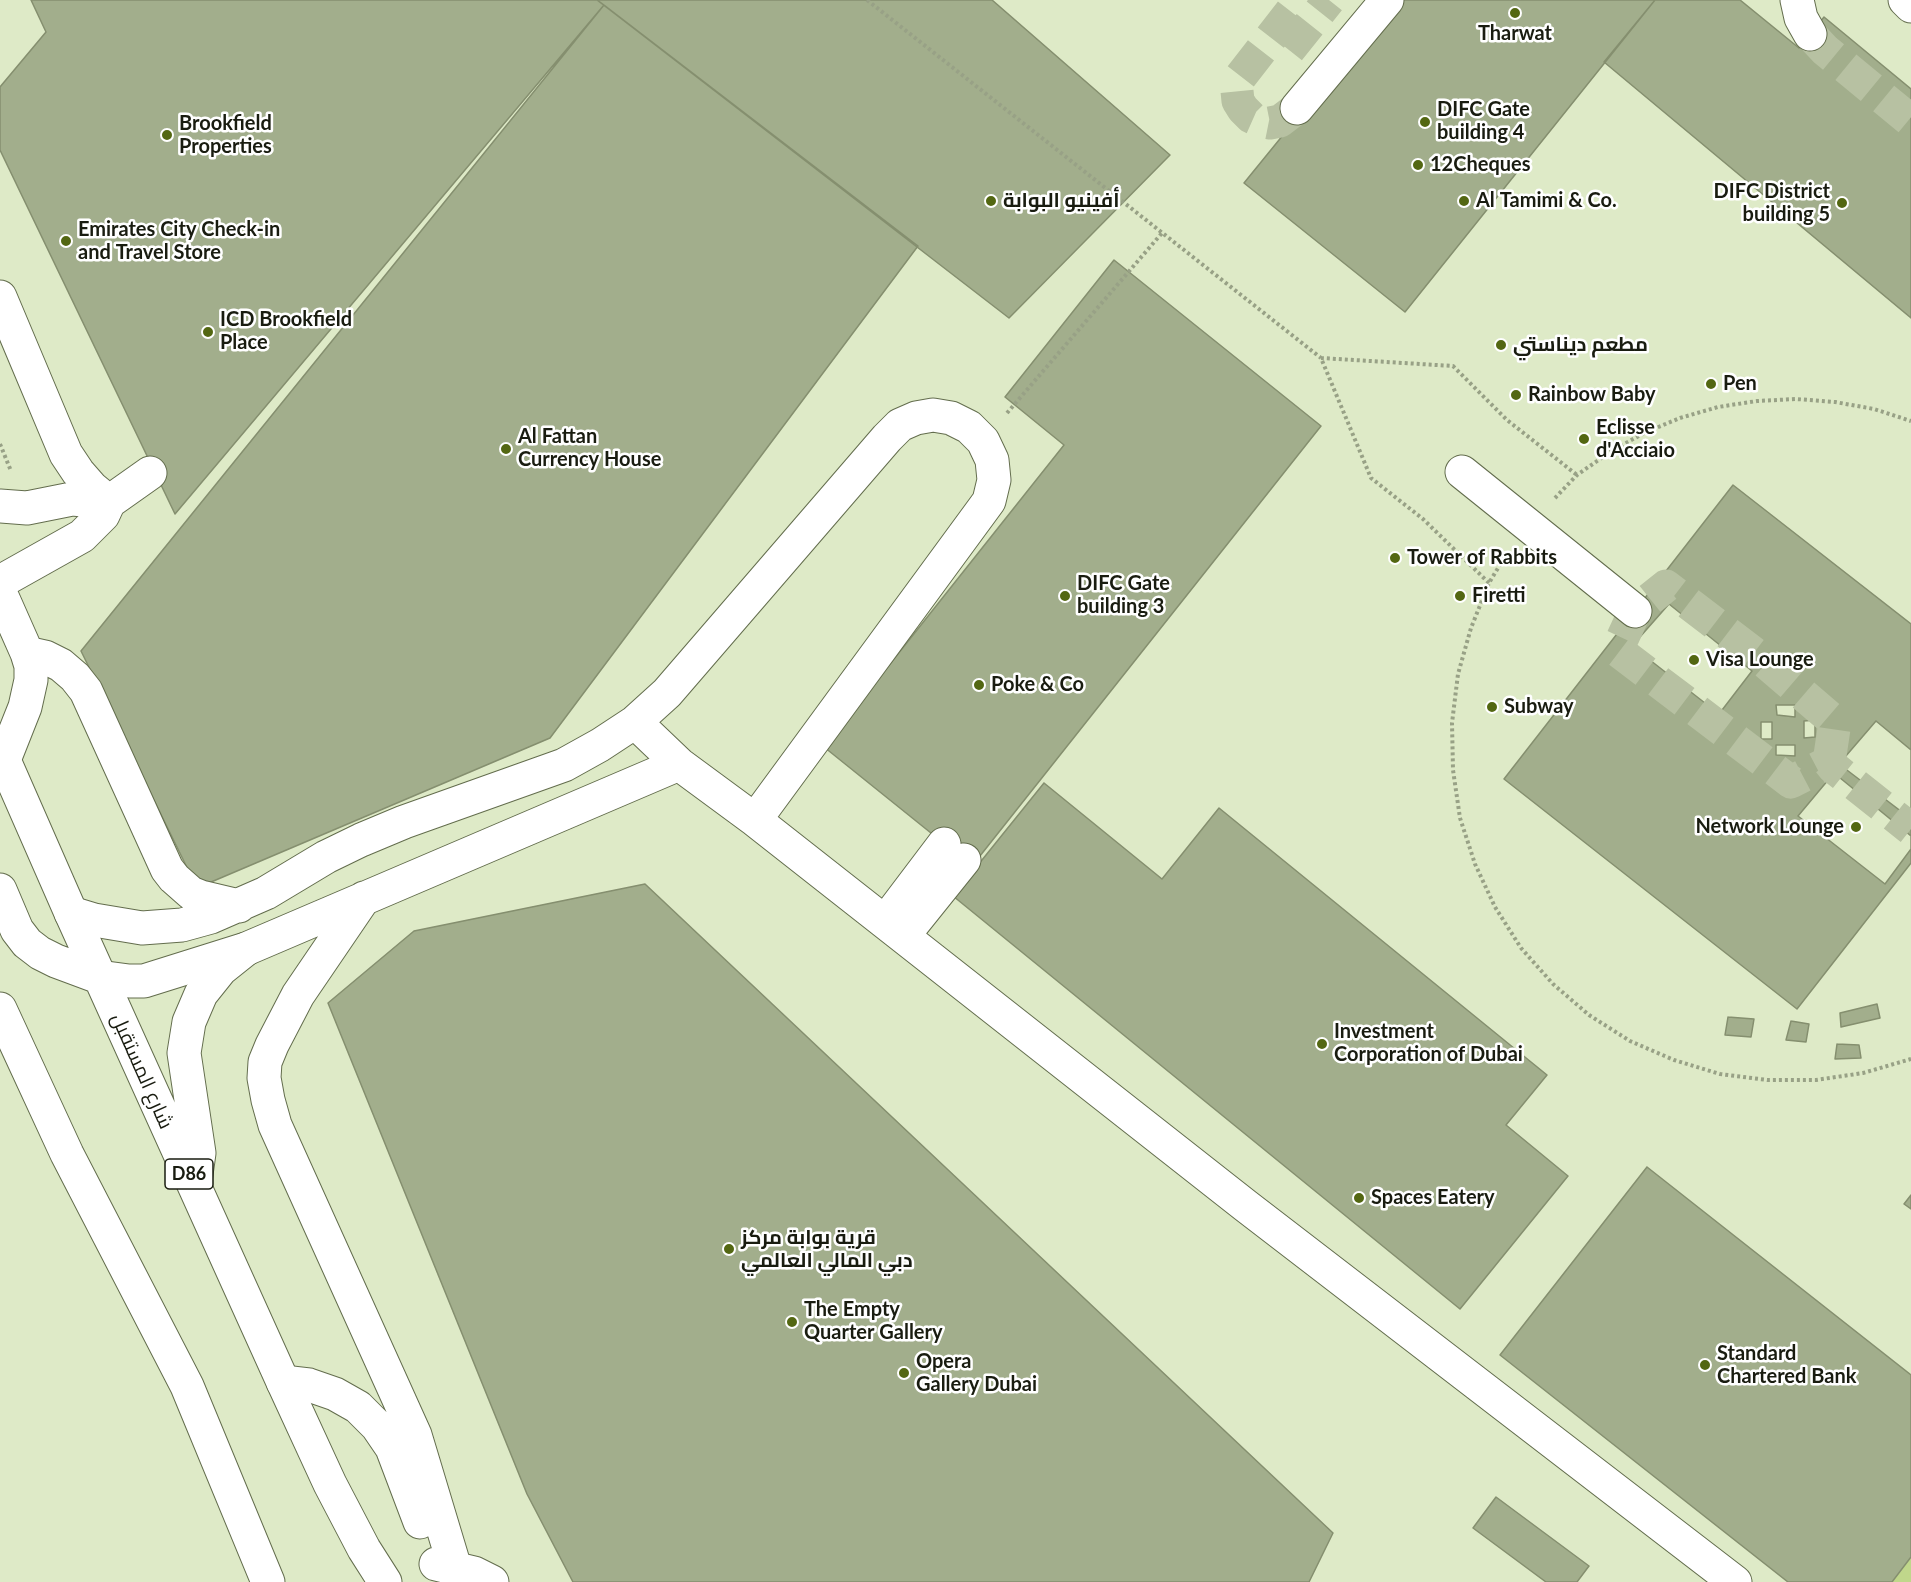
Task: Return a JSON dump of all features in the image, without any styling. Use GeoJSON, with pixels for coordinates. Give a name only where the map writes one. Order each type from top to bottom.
{"type":"FeatureCollection","features":[{"type":"Feature","properties":{"kind":"main road"},"geometry":{"type":"LineString","coordinates":[[1297,108],[1388,0]]}},
{"type":"Feature","properties":{"kind":"main road"},"geometry":{"type":"LineString","coordinates":[[1797,0],[1801,18],[1810,34]]}},
{"type":"Feature","properties":{"kind":"main road"},"geometry":{"type":"LineString","coordinates":[[1905,0],[1911,6]]}},
{"type":"Feature","properties":{"kind":"main road"},"geometry":{"type":"LineString","coordinates":[[0,297],[66,454],[92,488],[109,502]]}},
{"type":"Feature","properties":{"kind":"main road"},"geometry":{"type":"LineString","coordinates":[[71,913],[118,925],[152,927],[182,925],[211,917],[266,893],[326,857],[361,840],[404,822],[564,765],[600,745],[634,722],[667,693],[900,425],[916,418],[933,415],[951,418],[969,427],[983,441],[992,460],[994,480],[989,501],[755,820]]}},
{"type":"Feature","properties":{"kind":"main road"},"geometry":{"type":"LineString","coordinates":[[1462,471],[1635,611]]}},
{"type":"Feature","properties":{"kind":"main road"},"geometry":{"type":"LineString","coordinates":[[0,582],[82,536],[103,515],[109,502],[150,473]]}},
{"type":"Feature","properties":{"kind":"main road"},"geometry":{"type":"LineString","coordinates":[[0,506],[27,508],[72,499],[109,502]]}},
{"type":"Feature","properties":{"kind":"main road"},"geometry":{"type":"LineString","coordinates":[[0,592],[31,666],[30,693],[2,756]]}},
{"type":"Feature","properties":{"kind":"main road"},"geometry":{"type":"LineString","coordinates":[[27,653],[45,657],[61,665],[86,691],[167,869],[174,878],[191,893],[239,906]]}},
{"type":"Feature","properties":{"kind":"main road"},"geometry":{"type":"LineString","coordinates":[[634,722],[680,764],[755,820],[1246,1206],[1735,1582]]}},
{"type":"Feature","properties":{"kind":"main road","name":"شارع المستقبل"},"geometry":{"type":"LineString","coordinates":[[2,756],[99,977],[330,1484],[364,1549],[385,1582]]}},
{"type":"Feature","properties":{"kind":"main road"},"geometry":{"type":"LineString","coordinates":[[0,890],[17,930],[27,943],[40,953],[99,977],[144,981],[246,949],[680,764]]}},
{"type":"Feature","properties":{"kind":"main road"},"geometry":{"type":"LineString","coordinates":[[894,929],[954,852]]}},
{"type":"Feature","properties":{"kind":"main road"},"geometry":{"type":"LineString","coordinates":[[364,898],[298,995],[265,1062],[264,1078],[276,1125],[415,1435],[445,1571]]}},
{"type":"Feature","properties":{"kind":"main road"},"geometry":{"type":"LineString","coordinates":[[195,1186],[199,1153],[184,1053],[189,1022],[201,993],[221,969],[246,949]]}},
{"type":"Feature","properties":{"kind":"main road"},"geometry":{"type":"LineString","coordinates":[[0,1010],[67,1154],[187,1386],[268,1582]]}},
{"type":"Feature","properties":{"kind":"main road"},"geometry":{"type":"LineString","coordinates":[[283,1382],[309,1385],[335,1394],[358,1407],[376,1426],[392,1448],[445,1571]]}},
{"type":"Feature","properties":{"kind":"main road"},"geometry":{"type":"LineString","coordinates":[[445,1571],[474,1573],[492,1582]]}},
{"type":"Feature","properties":{"kind":"path"},"geometry":{"type":"LineString","coordinates":[[867,0],[1321,358],[1371,478],[1423,519],[1489,584]]}},
{"type":"Feature","properties":{"kind":"path"},"geometry":{"type":"LineString","coordinates":[[983,441],[1162,233]]}},
{"type":"Feature","properties":{"kind":"path"},"geometry":{"type":"LineString","coordinates":[[1321,358],[1453,366],[1508,420],[1577,475]]}},
{"type":"Feature","properties":{"kind":"path"},"geometry":{"type":"LineString","coordinates":[[1911,421],[1874,409],[1835,402],[1796,399],[1756,401],[1718,407],[1680,418],[1644,433],[1610,452],[1577,475],[1528,525],[1507,553],[1489,584],[1471,628],[1457,684],[1452,723],[1453,758],[1460,818],[1475,864],[1495,907],[1521,948],[1553,984],[1589,1015],[1630,1041],[1674,1060],[1720,1074],[1767,1080],[1816,1080],[1863,1073],[1911,1059]]}},
{"type":"Feature","properties":{"kind":"green space"},"geometry":{"type":"Polygon","coordinates":[[[1911,1557],[1911,1582],[1892,1582],[1911,1557]]]}},
{"type":"Feature","properties":{"kind":"building","name":"ICD Brookfield Place"},"geometry":{"type":"Polygon","coordinates":[[[31,0],[597,0],[604,5],[175,514],[0,150],[0,87],[46,32],[31,0]]]}},
{"type":"Feature","properties":{"kind":"building","name":"أفينيو البوابة"},"geometry":{"type":"Polygon","coordinates":[[[597,0],[992,0],[1170,155],[1009,318],[597,0]]]}},
{"type":"Feature","properties":{"kind":"building","name":"DIFC Gate building 4"},"geometry":{"type":"Polygon","coordinates":[[[1393,0],[1655,0],[1405,312],[1244,183],[1393,0]]]}},
{"type":"Feature","properties":{"kind":"building","name":"DIFC District building 5"},"geometry":{"type":"Polygon","coordinates":[[[1655,0],[1740,0],[1799,48],[1824,17],[1911,89],[1911,318],[1604,62],[1655,0]]]}},
{"type":"Feature","properties":{"kind":"building","name":"Al Fattan Currency House"},"geometry":{"type":"Polygon","coordinates":[[[604,5],[918,246],[550,738],[197,888],[81,651],[604,5]]]}},
{"type":"Feature","properties":{"kind":"building","name":"DIFC Gate building 3"},"geometry":{"type":"Polygon","coordinates":[[[1114,260],[1321,426],[972,866],[824,747],[1064,445],[1005,397],[1114,260]]]}},
{"type":"Feature","properties":{"kind":"building"},"geometry":{"type":"Polygon","coordinates":[[[1733,485],[1911,624],[1911,863],[1797,1009],[1504,779],[1733,485]]]}},
{"type":"Feature","properties":{"kind":"building","name":"Visa Lounge"},"geometry":{"type":"Polygon","coordinates":[[[1669,604],[1752,671],[1719,714],[1632,646],[1669,604]]]}},
{"type":"Feature","properties":{"kind":"building"},"geometry":{"type":"Polygon","coordinates":[[[1776,705],[1795,705],[1795,717],[1777,715],[1776,705]]]}},
{"type":"Feature","properties":{"kind":"building"},"geometry":{"type":"Polygon","coordinates":[[[1815,720],[1815,737],[1804,738],[1804,721],[1815,720]]]}},
{"type":"Feature","properties":{"kind":"building","name":"Network Lounge"},"geometry":{"type":"Polygon","coordinates":[[[1876,721],[1911,750],[1911,819],[1839,764],[1876,721]]]}},
{"type":"Feature","properties":{"kind":"building"},"geometry":{"type":"Polygon","coordinates":[[[1761,722],[1772,722],[1772,739],[1761,739],[1761,722]]]}},
{"type":"Feature","properties":{"kind":"building"},"geometry":{"type":"Polygon","coordinates":[[[1776,745],[1795,745],[1795,756],[1776,755],[1776,745]]]}},
{"type":"Feature","properties":{"kind":"building","name":"Network Lounge"},"geometry":{"type":"Polygon","coordinates":[[[1834,773],[1911,836],[1911,849],[1885,884],[1798,816],[1834,773]]]}},
{"type":"Feature","properties":{"kind":"building","name":"Investment Corporation of Dubai"},"geometry":{"type":"Polygon","coordinates":[[[1044,783],[1162,879],[1219,808],[1547,1075],[1506,1125],[1568,1176],[1460,1309],[953,896],[1044,783]]]}},
{"type":"Feature","properties":{"kind":"building","name":"قرية بوابة مركز دبي المالي العالمي"},"geometry":{"type":"Polygon","coordinates":[[[645,884],[1333,1533],[1309,1582],[573,1582],[527,1494],[328,1003],[414,931],[645,884]]]}},
{"type":"Feature","properties":{"kind":"building"},"geometry":{"type":"Polygon","coordinates":[[[1877,1004],[1880,1018],[1841,1027],[1840,1013],[1877,1004]]]}},
{"type":"Feature","properties":{"kind":"building"},"geometry":{"type":"Polygon","coordinates":[[[1728,1017],[1754,1019],[1751,1037],[1725,1035],[1728,1017]]]}},
{"type":"Feature","properties":{"kind":"building"},"geometry":{"type":"Polygon","coordinates":[[[1791,1021],[1809,1024],[1806,1042],[1786,1040],[1791,1021]]]}},
{"type":"Feature","properties":{"kind":"building"},"geometry":{"type":"Polygon","coordinates":[[[1837,1044],[1859,1045],[1861,1058],[1835,1059],[1837,1044]]]}},
{"type":"Feature","properties":{"kind":"building","name":"Standard Chartered Bank"},"geometry":{"type":"Polygon","coordinates":[[[1647,1167],[1911,1375],[1911,1557],[1892,1582],[1788,1582],[1500,1355],[1647,1167]]]}},
{"type":"Feature","properties":{"kind":"building"},"geometry":{"type":"Polygon","coordinates":[[[1911,1195],[1911,1209],[1904,1204],[1911,1195]]]}},
{"type":"Feature","properties":{"kind":"building"},"geometry":{"type":"Polygon","coordinates":[[[1496,1497],[1589,1566],[1577,1582],[1546,1582],[1473,1528],[1496,1497]]]}},
{"type":"Feature","properties":{"kind":"tunnel"},"geometry":{"type":"LineString","coordinates":[[1297,108],[1280,121],[1270,123],[1260,121],[1251,117],[1243,109],[1238,101],[1237,91],[1238,80],[1300,0]]}},
{"type":"Feature","properties":{"kind":"tunnel"},"geometry":{"type":"LineString","coordinates":[[1289,50],[1329,0]]}},
{"type":"Feature","properties":{"kind":"tunnel"},"geometry":{"type":"LineString","coordinates":[[1810,34],[1825,50],[1911,121]]}},
{"type":"Feature","properties":{"kind":"tunnel"},"geometry":{"type":"LineString","coordinates":[[1829,762],[1835,722],[1764,661],[1666,586],[1635,611],[1617,650],[1791,782],[1829,762],[1911,829]]}},
{"type":"Feature","properties":{"kind":"place","name":"Tharwat"},"geometry":{"type":"Point","coordinates":[1515,13]}},
{"type":"Feature","properties":{"kind":"place","name":"DIFC Gate building 4"},"geometry":{"type":"Point","coordinates":[1425,122]}},
{"type":"Feature","properties":{"kind":"place","name":"Brookfield Properties"},"geometry":{"type":"Point","coordinates":[167,135]}},
{"type":"Feature","properties":{"kind":"place","name":"12Cheques"},"geometry":{"type":"Point","coordinates":[1418,165]}},
{"type":"Feature","properties":{"kind":"place","name":"أفينيو البوابة"},"geometry":{"type":"Point","coordinates":[991,201]}},
{"type":"Feature","properties":{"kind":"place","name":"Al Tamimi & Co."},"geometry":{"type":"Point","coordinates":[1464,201]}},
{"type":"Feature","properties":{"kind":"place","name":"DIFC District building 5"},"geometry":{"type":"Point","coordinates":[1842,203]}},
{"type":"Feature","properties":{"kind":"place","name":"Emirates City Check-in and Travel Store"},"geometry":{"type":"Point","coordinates":[66,241]}},
{"type":"Feature","properties":{"kind":"place","name":"ICD Brookfield Place"},"geometry":{"type":"Point","coordinates":[208,332]}},
{"type":"Feature","properties":{"kind":"place","name":"مطعم ديناستي"},"geometry":{"type":"Point","coordinates":[1501,345]}},
{"type":"Feature","properties":{"kind":"place","name":"Pen"},"geometry":{"type":"Point","coordinates":[1711,384]}},
{"type":"Feature","properties":{"kind":"place","name":"Rainbow Baby"},"geometry":{"type":"Point","coordinates":[1516,395]}},
{"type":"Feature","properties":{"kind":"place","name":"Eclisse d'Acciaio"},"geometry":{"type":"Point","coordinates":[1584,439]}},
{"type":"Feature","properties":{"kind":"place","name":"Al Fattan Currency House"},"geometry":{"type":"Point","coordinates":[506,449]}},
{"type":"Feature","properties":{"kind":"place","name":"Tower of Rabbits"},"geometry":{"type":"Point","coordinates":[1395,558]}},
{"type":"Feature","properties":{"kind":"place","name":"DIFC Gate building 3"},"geometry":{"type":"Point","coordinates":[1065,596]}},
{"type":"Feature","properties":{"kind":"place","name":"Firetti"},"geometry":{"type":"Point","coordinates":[1460,596]}},
{"type":"Feature","properties":{"kind":"place","name":"Visa Lounge"},"geometry":{"type":"Point","coordinates":[1694,660]}},
{"type":"Feature","properties":{"kind":"place","name":"Poke & Co"},"geometry":{"type":"Point","coordinates":[979,685]}},
{"type":"Feature","properties":{"kind":"place","name":"Subway"},"geometry":{"type":"Point","coordinates":[1492,707]}},
{"type":"Feature","properties":{"kind":"place","name":"Network Lounge"},"geometry":{"type":"Point","coordinates":[1856,827]}},
{"type":"Feature","properties":{"kind":"place","name":"Investment Corporation of Dubai"},"geometry":{"type":"Point","coordinates":[1322,1044]}},
{"type":"Feature","properties":{"kind":"place","name":"Spaces Eatery"},"geometry":{"type":"Point","coordinates":[1359,1198]}},
{"type":"Feature","properties":{"kind":"place","name":"قرية بوابة مركز دبي المالي العالمي"},"geometry":{"type":"Point","coordinates":[729,1249]}},
{"type":"Feature","properties":{"kind":"place","name":"The Empty Quarter Gallery"},"geometry":{"type":"Point","coordinates":[792,1322]}},
{"type":"Feature","properties":{"kind":"place","name":"Standard Chartered Bank"},"geometry":{"type":"Point","coordinates":[1705,1365]}},
{"type":"Feature","properties":{"kind":"place","name":"Opera Gallery Dubai"},"geometry":{"type":"Point","coordinates":[904,1373]}}]}
